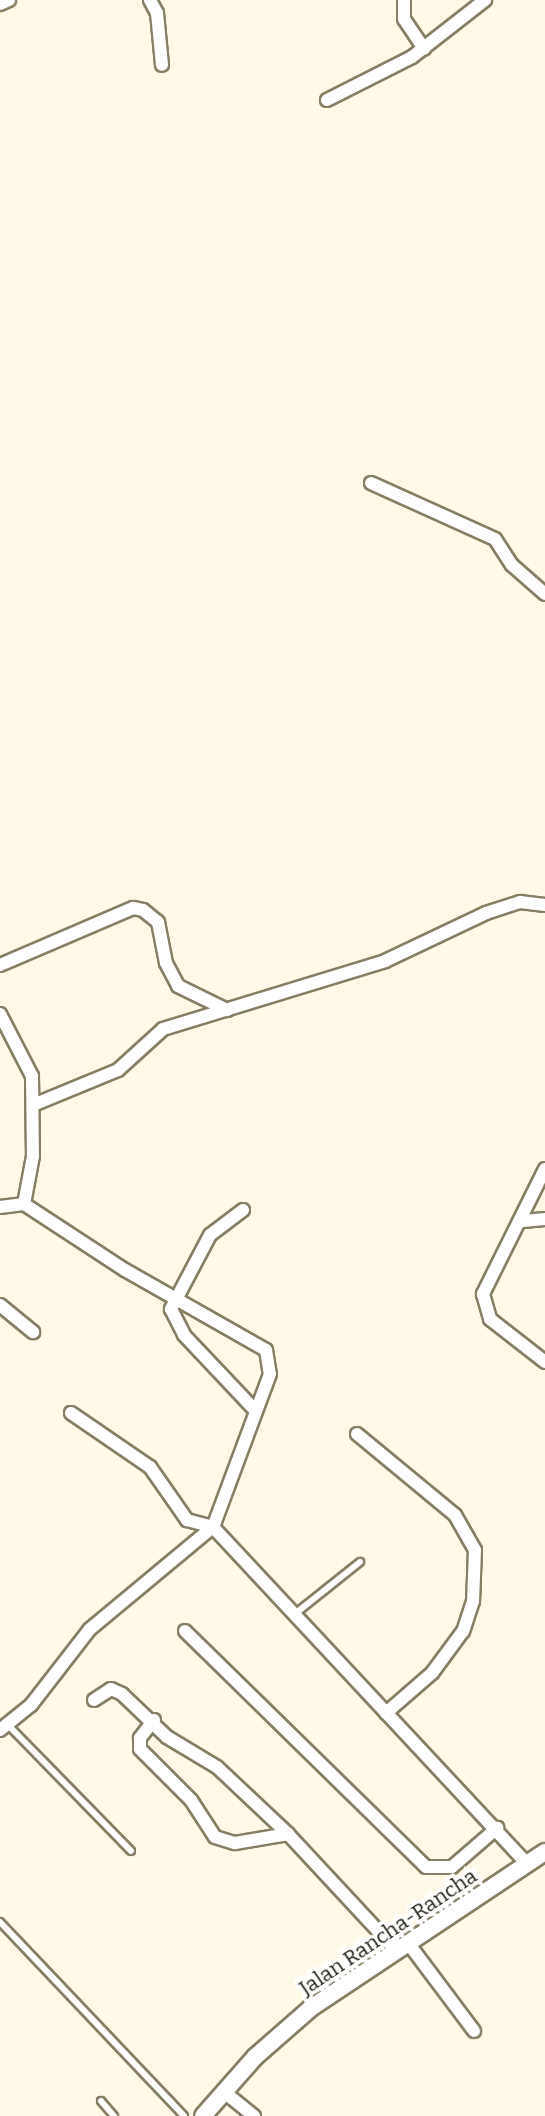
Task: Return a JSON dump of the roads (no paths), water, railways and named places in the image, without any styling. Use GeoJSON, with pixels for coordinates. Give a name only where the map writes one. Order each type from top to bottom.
{"type":"FeatureCollection","features":[{"type":"Feature","properties":{"kind":"main road","name":"Jalan Rancha-Rancha"},"geometry":{"type":"LineString","coordinates":[[203,2116],[223,2091],[311,2008],[545,1852]]}},
{"type":"Feature","properties":{"kind":"street"},"geometry":{"type":"LineString","coordinates":[[0,4],[9,0]]}},
{"type":"Feature","properties":{"kind":"street"},"geometry":{"type":"LineString","coordinates":[[150,0],[157,13],[162,65]]}},
{"type":"Feature","properties":{"kind":"street"},"geometry":{"type":"LineString","coordinates":[[404,0],[404,19],[424,49]]}},
{"type":"Feature","properties":{"kind":"street"},"geometry":{"type":"LineString","coordinates":[[327,100],[424,49],[485,0]]}},
{"type":"Feature","properties":{"kind":"street"},"geometry":{"type":"LineString","coordinates":[[371,483],[495,539],[545,594]]}},
{"type":"Feature","properties":{"kind":"street"},"geometry":{"type":"LineString","coordinates":[[33,1105],[118,1070],[163,1029],[227,1010],[253,998],[386,961],[486,913],[520,902],[545,905]]}},
{"type":"Feature","properties":{"kind":"street"},"geometry":{"type":"LineString","coordinates":[[0,965],[133,908],[143,910],[158,922],[166,963],[178,986],[227,1010]]}},
{"type":"Feature","properties":{"kind":"street"},"geometry":{"type":"LineString","coordinates":[[0,1015],[32,1076],[33,1156],[24,1204]]}},
{"type":"Feature","properties":{"kind":"street"},"geometry":{"type":"LineString","coordinates":[[545,1169],[523,1221],[486,1281],[484,1305],[503,1331],[545,1362]]}},
{"type":"Feature","properties":{"kind":"street"},"geometry":{"type":"LineString","coordinates":[[0,1207],[24,1204],[266,1350],[270,1374],[213,1527],[90,1629],[31,1705],[4,1727]]}},
{"type":"Feature","properties":{"kind":"street"},"geometry":{"type":"LineString","coordinates":[[243,1210],[210,1235],[175,1297],[173,1321],[255,1410]]}},
{"type":"Feature","properties":{"kind":"street"},"geometry":{"type":"LineString","coordinates":[[523,1221],[545,1219]]}},
{"type":"Feature","properties":{"kind":"street"},"geometry":{"type":"LineString","coordinates":[[0,1305],[33,1332]]}},
{"type":"Feature","properties":{"kind":"street"},"geometry":{"type":"LineString","coordinates":[[71,1413],[150,1467],[187,1520],[213,1527],[497,1828],[526,1863]]}},
{"type":"Feature","properties":{"kind":"street"},"geometry":{"type":"LineString","coordinates":[[357,1434],[455,1515],[475,1550],[473,1601],[463,1631],[438,1666],[386,1713]]}},
{"type":"Feature","properties":{"kind":"street"},"geometry":{"type":"LineString","coordinates":[[185,1631],[426,1867],[452,1867],[497,1828]]}},
{"type":"Feature","properties":{"kind":"street"},"geometry":{"type":"LineString","coordinates":[[94,1700],[111,1689],[154,1720],[167,1737],[210,1762],[288,1834],[401,1946],[474,2031]]}},
{"type":"Feature","properties":{"kind":"street"},"geometry":{"type":"LineString","coordinates":[[154,1720],[140,1738],[141,1749],[191,1800],[215,1837],[236,1843],[288,1834]]}},
{"type":"Feature","properties":{"kind":"street"},"geometry":{"type":"LineString","coordinates":[[223,2091],[254,2116]]}},
{"type":"Feature","properties":{"kind":"lane"},"geometry":{"type":"LineString","coordinates":[[296,1614],[360,1562]]}},
{"type":"Feature","properties":{"kind":"lane"},"geometry":{"type":"LineString","coordinates":[[4,1727],[131,1852]]}},
{"type":"Feature","properties":{"kind":"lane"},"geometry":{"type":"LineString","coordinates":[[0,1922],[184,2116]]}},
{"type":"Feature","properties":{"kind":"lane"},"geometry":{"type":"LineString","coordinates":[[101,2101],[114,2116]]}}]}
